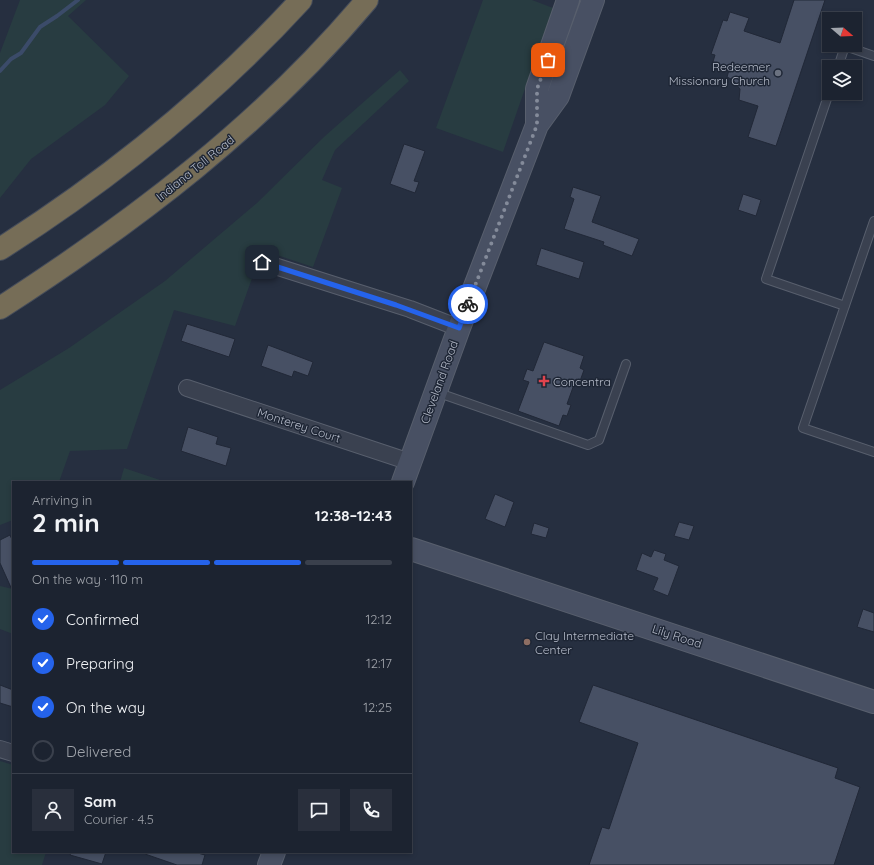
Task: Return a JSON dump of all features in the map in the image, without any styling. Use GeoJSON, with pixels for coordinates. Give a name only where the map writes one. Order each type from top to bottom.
{"type":"FeatureCollection","features":[{"type":"Feature","properties":{"kind":"highway"},"geometry":{"type":"LineString","coordinates":[[0,248],[83,193],[151,140],[229,73],[301,0]]}},
{"type":"Feature","properties":{"kind":"highway","name":"Indiana Toll Road"},"geometry":{"type":"LineString","coordinates":[[0,308],[65,266],[116,230],[205,161],[239,132],[285,87],[321,51],[367,0]]}},
{"type":"Feature","properties":{"kind":"main road","name":"Cleveland Road"},"geometry":{"type":"LineString","coordinates":[[537,125],[537,89],[568,0]]}},
{"type":"Feature","properties":{"kind":"main road","name":"Cleveland Road"},"geometry":{"type":"LineString","coordinates":[[407,472],[459,328],[537,125],[558,96],[592,0]]}},
{"type":"Feature","properties":{"kind":"main road","name":"Lily Road"},"geometry":{"type":"LineString","coordinates":[[412,548],[874,702]]}},
{"type":"Feature","properties":{"kind":"main road"},"geometry":{"type":"LineString","coordinates":[[269,865],[274,853]]}},
{"type":"Feature","properties":{"kind":"street"},"geometry":{"type":"LineString","coordinates":[[262,262],[410,309],[459,328]]}},
{"type":"Feature","properties":{"kind":"street","name":"Monterey Court"},"geometry":{"type":"LineString","coordinates":[[187,388],[407,472]]}},
{"type":"Feature","properties":{"kind":"street"},"geometry":{"type":"LineString","coordinates":[[0,749],[12,753]]}},
{"type":"Feature","properties":{"kind":"lane"},"geometry":{"type":"LineString","coordinates":[[840,60],[845,46],[874,56]]}},
{"type":"Feature","properties":{"kind":"lane"},"geometry":{"type":"LineString","coordinates":[[827,100],[766,279],[845,306]]}},
{"type":"Feature","properties":{"kind":"lane"},"geometry":{"type":"LineString","coordinates":[[874,221],[803,428],[874,452]]}},
{"type":"Feature","properties":{"kind":"lane"},"geometry":{"type":"LineString","coordinates":[[436,392],[588,445],[599,440],[626,364]]}},
{"type":"Feature","properties":{"kind":"green space"},"geometry":{"type":"Polygon","coordinates":[[[20,0],[86,0],[68,16],[129,76],[105,105],[31,159],[0,198],[0,53],[20,0]]]}},
{"type":"Feature","properties":{"kind":"green space"},"geometry":{"type":"Polygon","coordinates":[[[483,0],[532,0],[553,8],[503,152],[436,128],[483,0]]]}},
{"type":"Feature","properties":{"kind":"green space"},"geometry":{"type":"Polygon","coordinates":[[[400,70],[409,81],[335,150],[322,180],[342,188],[313,267],[262,250],[235,326],[174,310],[127,449],[70,451],[59,481],[12,481],[12,520],[0,525],[0,390],[69,348],[165,281],[257,203],[325,136],[400,70]]]}},
{"type":"Feature","properties":{"kind":"green space"},"geometry":{"type":"Polygon","coordinates":[[[124,468],[163,481],[120,481],[124,468]]]}},
{"type":"Feature","properties":{"kind":"green space"},"geometry":{"type":"Polygon","coordinates":[[[0,586],[12,589],[12,634],[0,629],[0,586]]]}},
{"type":"Feature","properties":{"kind":"green space"},"geometry":{"type":"Polygon","coordinates":[[[0,761],[12,765],[12,853],[46,853],[42,865],[0,865],[0,761]]]}},
{"type":"Feature","properties":{"kind":"building","name":"Redeemer Missionary Church"},"geometry":{"type":"Polygon","coordinates":[[[794,0],[825,0],[776,146],[748,137],[758,106],[739,100],[740,89],[733,80],[727,77],[729,70],[712,65],[715,55],[711,54],[723,20],[727,21],[730,12],[749,18],[744,31],[780,43],[794,0]]]}},
{"type":"Feature","properties":{"kind":"building"},"geometry":{"type":"Polygon","coordinates":[[[404,144],[425,151],[414,181],[419,182],[415,193],[390,184],[404,144]]]}},
{"type":"Feature","properties":{"kind":"building"},"geometry":{"type":"Polygon","coordinates":[[[573,187],[601,196],[592,222],[639,239],[632,256],[603,245],[604,242],[564,229],[574,199],[570,197],[573,187]]]}},
{"type":"Feature","properties":{"kind":"building"},"geometry":{"type":"Polygon","coordinates":[[[743,194],[761,200],[756,216],[738,210],[743,194]]]}},
{"type":"Feature","properties":{"kind":"building"},"geometry":{"type":"Polygon","coordinates":[[[541,248],[584,262],[579,279],[536,265],[541,248]]]}},
{"type":"Feature","properties":{"kind":"building"},"geometry":{"type":"Polygon","coordinates":[[[187,324],[235,339],[229,357],[181,341],[187,324]]]}},
{"type":"Feature","properties":{"kind":"building"},"geometry":{"type":"Polygon","coordinates":[[[544,342],[584,356],[580,368],[584,370],[580,381],[576,379],[567,404],[571,405],[567,416],[563,415],[559,426],[518,411],[529,382],[523,380],[527,369],[533,371],[544,342]]]}},
{"type":"Feature","properties":{"kind":"building"},"geometry":{"type":"Polygon","coordinates":[[[268,345],[313,362],[308,376],[294,371],[292,377],[261,366],[268,345]]]}},
{"type":"Feature","properties":{"kind":"building"},"geometry":{"type":"Polygon","coordinates":[[[188,427],[218,437],[216,444],[231,448],[226,466],[181,451],[188,427]]]}},
{"type":"Feature","properties":{"kind":"building"},"geometry":{"type":"Polygon","coordinates":[[[495,494],[514,502],[505,527],[485,519],[495,494]]]}},
{"type":"Feature","properties":{"kind":"building"},"geometry":{"type":"Polygon","coordinates":[[[679,522],[694,526],[689,540],[674,536],[679,522]]]}},
{"type":"Feature","properties":{"kind":"building"},"geometry":{"type":"Polygon","coordinates":[[[534,523],[549,528],[546,538],[531,534],[534,523]]]}},
{"type":"Feature","properties":{"kind":"building"},"geometry":{"type":"Polygon","coordinates":[[[10,535],[12,540],[12,590],[0,563],[0,540],[10,535]]]}},
{"type":"Feature","properties":{"kind":"building"},"geometry":{"type":"Polygon","coordinates":[[[654,550],[666,554],[664,560],[679,566],[668,596],[653,590],[658,578],[636,570],[642,553],[651,557],[654,550]]]}},
{"type":"Feature","properties":{"kind":"building"},"geometry":{"type":"Polygon","coordinates":[[[863,609],[874,613],[874,632],[857,627],[863,609]]]}},
{"type":"Feature","properties":{"kind":"building"},"geometry":{"type":"Polygon","coordinates":[[[0,685],[12,690],[12,707],[0,703],[0,685]]]}},
{"type":"Feature","properties":{"kind":"building","name":"Clay Intermediate Center"},"geometry":{"type":"Polygon","coordinates":[[[593,685],[838,768],[835,778],[860,787],[834,865],[589,865],[602,827],[609,829],[638,743],[579,722],[593,685]]]}},
{"type":"Feature","properties":{"kind":"building"},"geometry":{"type":"Polygon","coordinates":[[[71,853],[106,853],[102,864],[70,855],[71,853]]]}},
{"type":"Feature","properties":{"kind":"building"},"geometry":{"type":"Polygon","coordinates":[[[198,853],[205,855],[202,865],[177,865],[145,854],[198,853]]]}},
{"type":"Feature","properties":{"kind":"waterway"},"geometry":{"type":"LineString","coordinates":[[0,71],[11,59],[21,53],[40,27],[78,0]]}},
{"type":"Feature","properties":{"kind":"way so far"},"geometry":{"type":"LineString","coordinates":[[468,304],[537,125],[537,89],[548,60]]}},
{"type":"Feature","properties":{"kind":"place","name":"Redeemer Missionary Church"},"geometry":{"type":"Point","coordinates":[778,73]}},
{"type":"Feature","properties":{"kind":"place","name":"Concentra"},"geometry":{"type":"Point","coordinates":[544,381]}},
{"type":"Feature","properties":{"kind":"place","name":"Clay Intermediate Center"},"geometry":{"type":"Point","coordinates":[527,642]}},
{"type":"Feature","properties":{"kind":"route"},"geometry":{"type":"LineString","coordinates":[[262,262],[410,309],[459,328],[468,304]]}}]}
